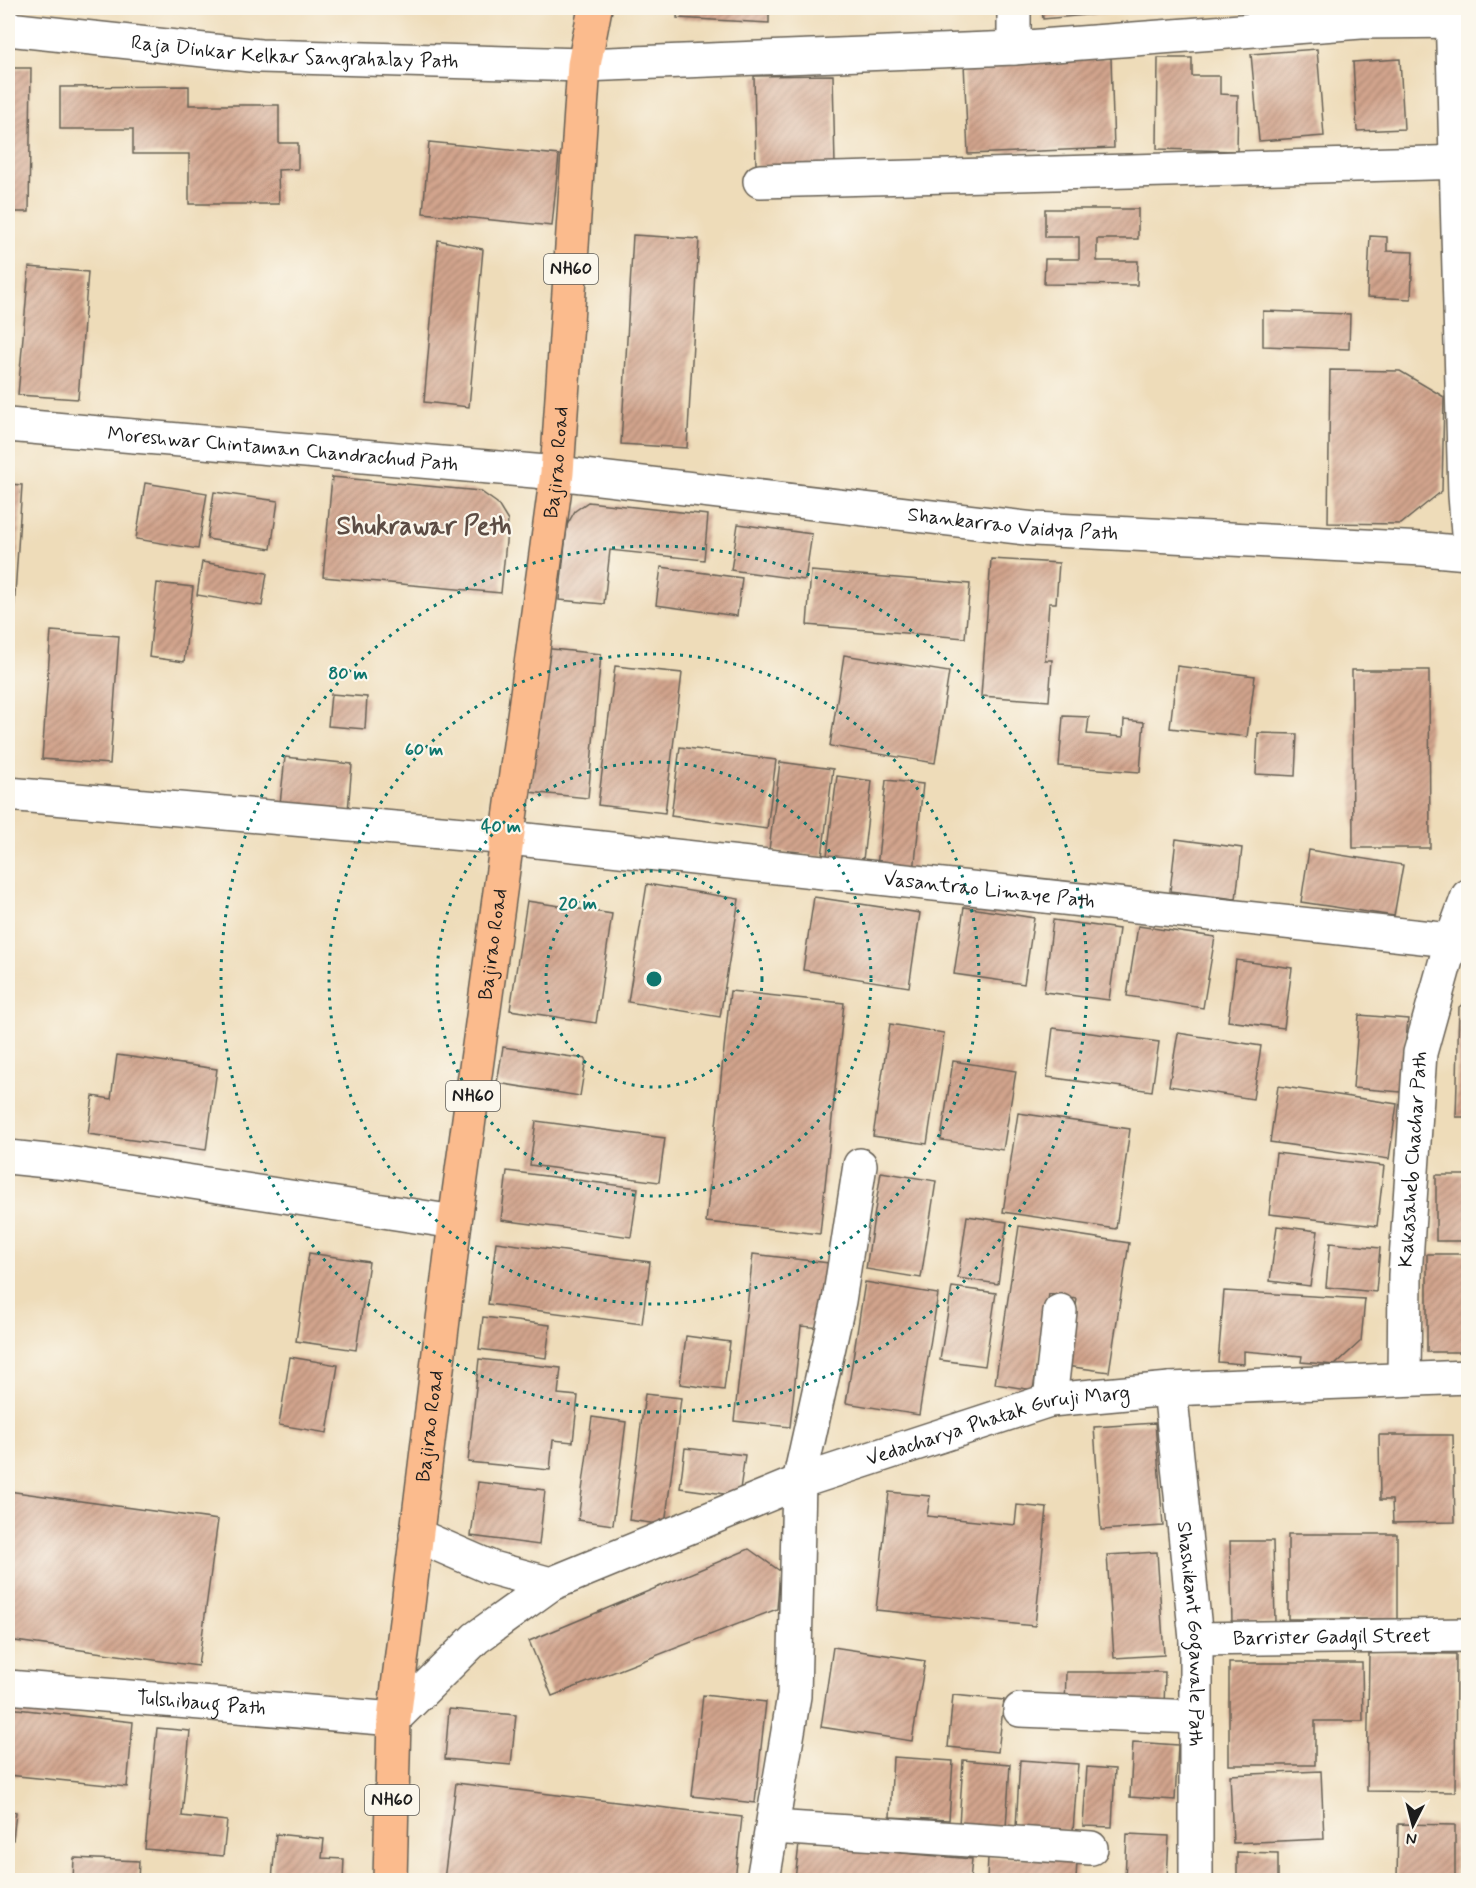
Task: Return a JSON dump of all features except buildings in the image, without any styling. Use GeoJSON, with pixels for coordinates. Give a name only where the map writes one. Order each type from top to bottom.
{"type":"FeatureCollection","features":[{"type":"Feature","properties":{"kind":"highway","name":"Bajirao Road"},"geometry":{"type":"LineString","coordinates":[[390,1881],[394,1719],[455,1222],[557,473],[584,65],[595,8]]}},
{"type":"Feature","properties":{"kind":"street"},"geometry":{"type":"LineString","coordinates":[[1014,8],[1014,48]]}},
{"type":"Feature","properties":{"kind":"street","name":"Raja Dinkar Kelkar Sangrahalay Path"},"geometry":{"type":"LineString","coordinates":[[8,29],[260,56],[584,65],[1014,48],[1458,17]]}},
{"type":"Feature","properties":{"kind":"street"},"geometry":{"type":"LineString","coordinates":[[1458,17],[1463,162],[1465,495],[1468,533]]}},
{"type":"Feature","properties":{"kind":"street"},"geometry":{"type":"LineString","coordinates":[[760,181],[1463,162]]}},
{"type":"Feature","properties":{"kind":"street","name":"Moreshwar Chintaman Chandrachud Path"},"geometry":{"type":"LineString","coordinates":[[8,425],[557,473]]}},
{"type":"Feature","properties":{"kind":"street","name":"Shankarrao Vaidya Path"},"geometry":{"type":"LineString","coordinates":[[557,473],[1034,529],[1423,549],[1468,554]]}},
{"type":"Feature","properties":{"kind":"street","name":"Vasantrao Limaye Path"},"geometry":{"type":"LineString","coordinates":[[8,794],[509,838],[1460,942]]}},
{"type":"Feature","properties":{"kind":"street","name":"Kakasaheb Chachar Path"},"geometry":{"type":"LineString","coordinates":[[1404,1379],[1406,1275],[1420,1053],[1460,942],[1468,896]]}},
{"type":"Feature","properties":{"kind":"street"},"geometry":{"type":"LineString","coordinates":[[8,1158],[67,1163],[455,1222]]}},
{"type":"Feature","properties":{"kind":"street"},"geometry":{"type":"LineString","coordinates":[[763,1881],[794,1696],[799,1482],[839,1301],[860,1165]]}},
{"type":"Feature","properties":{"kind":"street"},"geometry":{"type":"LineString","coordinates":[[1050,1400],[1060,1311]]}},
{"type":"Feature","properties":{"kind":"street","name":"Vedacharya Phatak Guruji Marg"},"geometry":{"type":"LineString","coordinates":[[394,1719],[476,1638],[551,1584],[799,1482],[1050,1400],[1170,1389],[1468,1377]]}},
{"type":"Feature","properties":{"kind":"street","name":"Shashikant Gogawale Path"},"geometry":{"type":"LineString","coordinates":[[1170,1389],[1196,1639],[1196,1881]]}},
{"type":"Feature","properties":{"kind":"street"},"geometry":{"type":"LineString","coordinates":[[416,1535],[492,1568],[551,1584]]}},
{"type":"Feature","properties":{"kind":"street","name":"Barrister Gadgil Street"},"geometry":{"type":"LineString","coordinates":[[1196,1639],[1468,1635]]}},
{"type":"Feature","properties":{"kind":"street","name":"Tulshibaug Path"},"geometry":{"type":"LineString","coordinates":[[8,1687],[394,1719]]}},
{"type":"Feature","properties":{"kind":"street"},"geometry":{"type":"LineString","coordinates":[[1020,1710],[1196,1717]]}},
{"type":"Feature","properties":{"kind":"street"},"geometry":{"type":"LineString","coordinates":[[773,1827],[1091,1848]]}},
{"type":"Feature","properties":{"kind":"district","name":"Shukrawar Peth"},"geometry":{"type":"Point","coordinates":[424,527]}}]}
